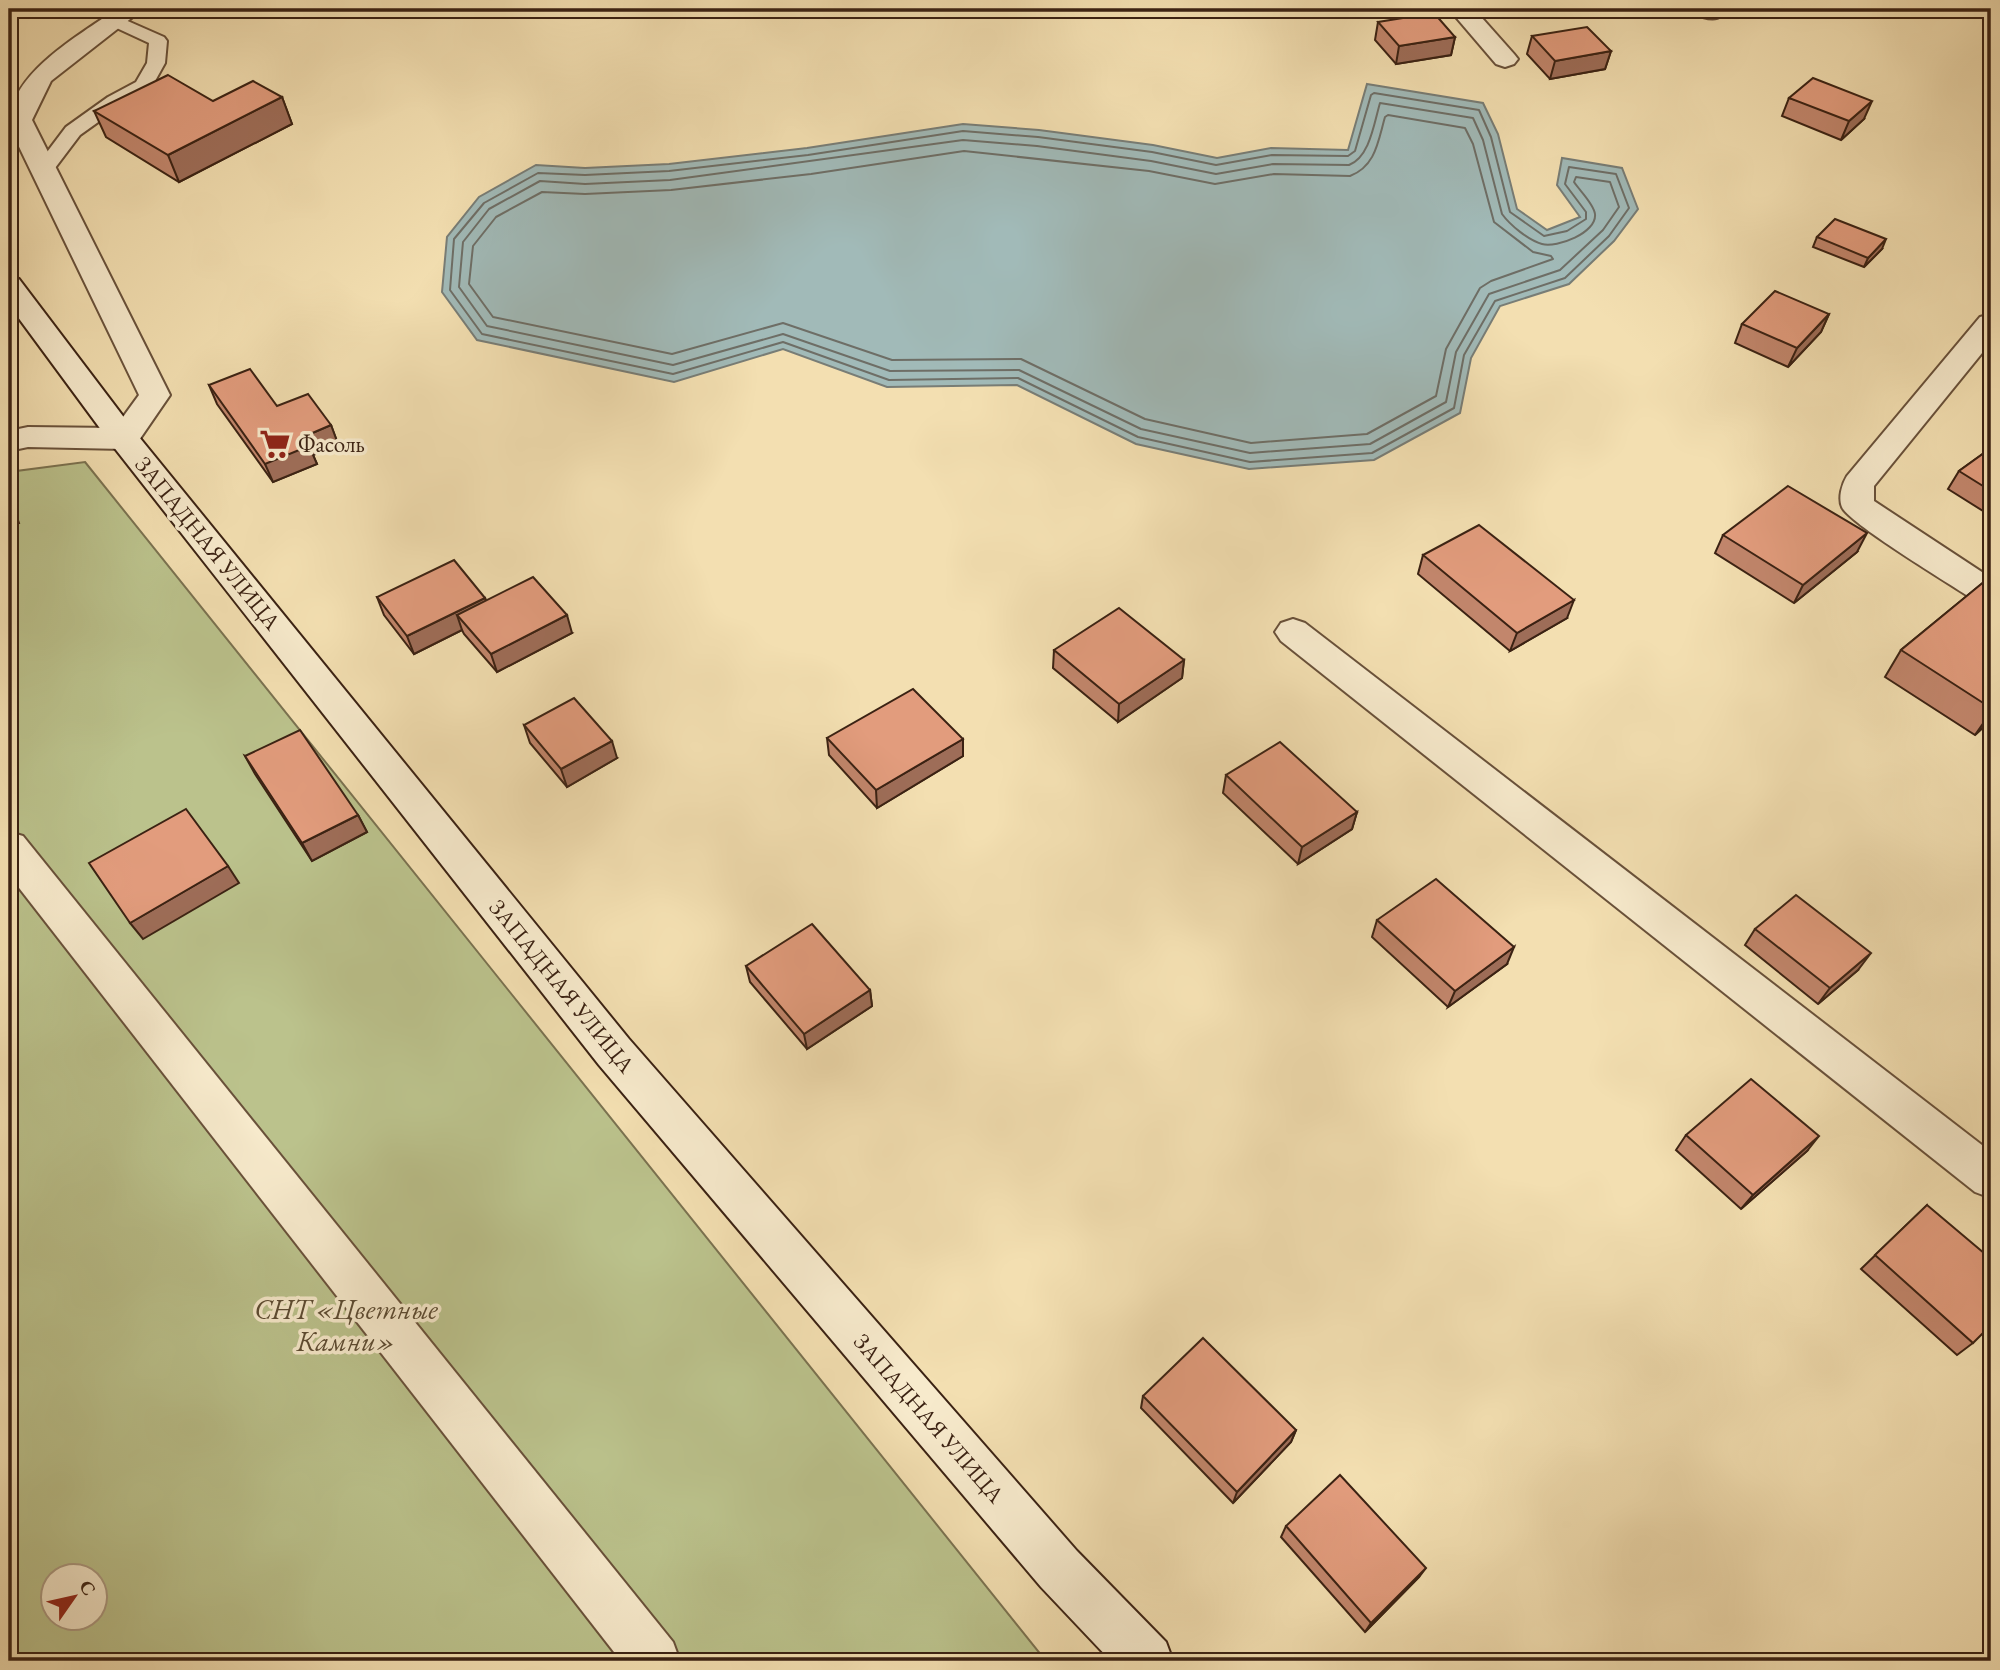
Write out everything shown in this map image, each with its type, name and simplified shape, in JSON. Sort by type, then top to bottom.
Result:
[{"type":"street","points":[[1461,9],[1505,59]]},
{"type":"street","points":[[9,441],[28,437],[124,439],[155,395],[19,120],[40,77],[122,14]]},
{"type":"street","name":"ЗАПАДНАЯ УЛИЦА","points":[[9,285],[124,439],[614,1052],[1059,1569],[1147,1661]]},
{"type":"street","points":[[1991,323],[1858,484],[1857,505],[1991,594]]},
{"type":"street","points":[[1293,632],[1991,1178]]},
{"type":"street","points":[[9,847],[654,1661]]},
{"type":"lane","points":[[45,168],[73,131],[115,101],[143,86],[156,63],[158,41],[122,14]]},
{"type":"green space","name":"СНТ «Цветные Камни»","points":[[85,462],[1046,1661],[9,1661],[9,472]]},
{"type":"water","points":[[1367,84],[1483,103],[1498,134],[1517,209],[1547,230],[1580,217],[1557,185],[1562,158],[1622,168],[1638,209],[1614,241],[1569,284],[1500,306],[1471,358],[1460,413],[1374,460],[1249,469],[1136,444],[1017,385],[887,387],[783,349],[674,382],[477,340],[442,292],[447,237],[479,197],[536,165],[585,168],[669,164],[807,148],[963,124],[1039,130],[1153,145],[1217,158],[1271,148],[1348,150]]},
{"type":"building","points":[[1434,13],[1455,37],[1399,46],[1378,22]]},
{"type":"building","points":[[1587,27],[1611,51],[1555,61],[1532,36]]},
{"type":"building","points":[[168,75],[213,101],[253,81],[282,97],[168,155],[94,111]]},
{"type":"building","points":[[1813,78],[1872,101],[1849,121],[1789,98]]},
{"type":"building","points":[[1835,219],[1886,239],[1868,258],[1817,237]]},
{"type":"building","points":[[1775,291],[1829,314],[1797,348],[1742,324]]},
{"type":"building","points":[[250,369],[277,406],[308,394],[331,425],[303,437],[309,446],[265,464],[209,385]]},
{"type":"building","points":[[1991,448],[1991,491],[1959,471]]},
{"type":"building","points":[[1788,486],[1867,533],[1803,585],[1723,535]]},
{"type":"building","points":[[1479,525],[1574,600],[1517,633],[1423,555]]},
{"type":"building","points":[[454,560],[485,598],[407,636],[377,597]]},
{"type":"building","points":[[1991,576],[1991,708],[1901,650]]},
{"type":"building","points":[[533,577],[567,615],[491,654],[457,615]]},
{"type":"building","points":[[1119,608],[1184,660],[1119,704],[1054,650]]},
{"type":"building","points":[[913,689],[963,739],[876,790],[827,738]]},
{"type":"building","points":[[574,698],[612,741],[561,769],[524,725]]},
{"type":"building","points":[[300,730],[358,815],[302,843],[245,756]]},
{"type":"building","points":[[1280,742],[1357,812],[1302,847],[1226,775]]},
{"type":"building","points":[[186,809],[228,866],[130,923],[89,863]]},
{"type":"building","points":[[1436,879],[1514,947],[1455,991],[1377,920]]},
{"type":"building","points":[[1796,895],[1871,953],[1830,988],[1755,929]]},
{"type":"building","points":[[812,924],[870,990],[804,1034],[746,966]]},
{"type":"building","points":[[1751,1079],[1819,1136],[1753,1195],[1686,1135]]},
{"type":"building","points":[[1927,1205],[1991,1259],[1991,1325],[1973,1343],[1875,1255]]},
{"type":"building","points":[[1203,1338],[1296,1430],[1237,1492],[1143,1396]]},
{"type":"building","points":[[1340,1475],[1426,1568],[1371,1623],[1286,1526]]},
{"type":"railway","points":[[9,21],[31,9]]},
{"type":"place","name":"Фасоль","points":[[275,444]]}]
